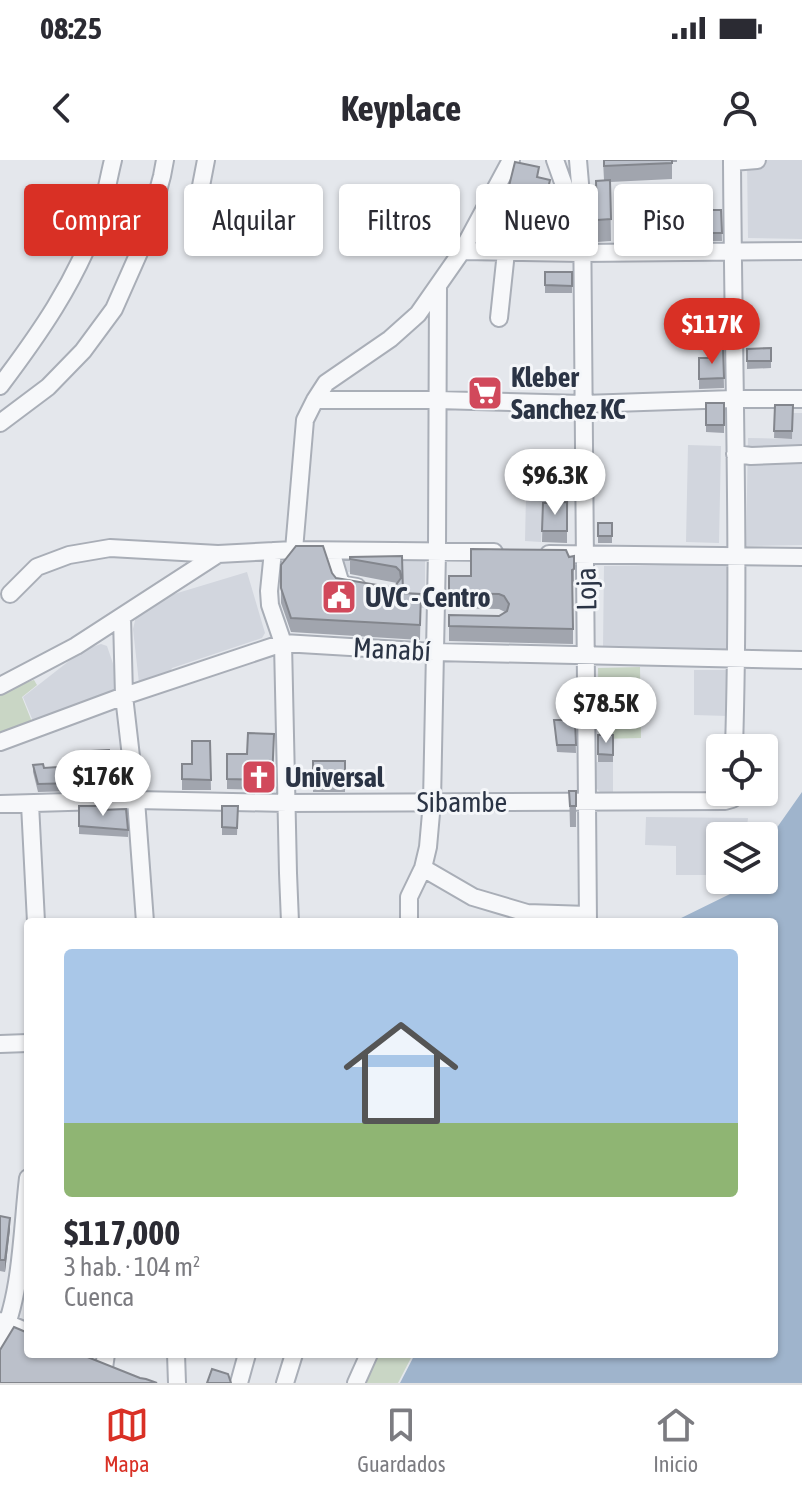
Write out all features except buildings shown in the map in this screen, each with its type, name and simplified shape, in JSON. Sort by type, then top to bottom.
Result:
[{"type":"street","points":[[0,386],[40,333],[67,289],[99,218],[113,160]]},
{"type":"street","points":[[0,423],[48,387],[83,351],[114,309],[145,239],[165,160]]},
{"type":"street","points":[[201,184],[206,160]]},
{"type":"street","points":[[294,550],[305,420],[315,400],[326,383],[390,339],[418,314],[462,251],[511,160]]},
{"type":"street","points":[[555,160],[564,184]]},
{"type":"street","name":"Loja","points":[[578,160],[580,184]]},
{"type":"street","points":[[734,734],[737,658],[732,161],[757,160]]},
{"type":"street","points":[[462,251],[476,251]]},
{"type":"street","points":[[598,253],[802,251]]},
{"type":"street","points":[[499,318],[506,256]]},
{"type":"street","name":"Loja","points":[[582,256],[588,918]]},
{"type":"street","points":[[409,918],[409,897],[423,868],[428,847],[432,802],[434,652],[441,620],[437,551],[438,286]]},
{"type":"street","points":[[315,400],[583,404],[802,399]]},
{"type":"street","points":[[735,454],[802,454]]},
{"type":"street","points":[[10,594],[37,567],[69,555],[110,548],[218,554],[294,550],[802,557]]},
{"type":"street","points":[[273,551],[269,591],[270,605],[283,643],[290,918]]},
{"type":"street","points":[[331,551],[342,584],[375,589]]},
{"type":"street","points":[[0,686],[76,646],[218,554]]},
{"type":"street","points":[[122,617],[124,696],[145,918]]},
{"type":"street","name":"Manabí","points":[[0,742],[124,696],[283,643],[434,652],[802,660]]},
{"type":"street","name":"Sibambe","points":[[0,804],[136,800],[287,803],[706,801]]},
{"type":"street","points":[[30,804],[36,918]]},
{"type":"street","points":[[423,868],[473,897],[527,913],[588,918]]},
{"type":"street","points":[[0,1044],[24,1043]]},
{"type":"street","points":[[0,1341],[15,1294],[24,1214]]},
{"type":"street","points":[[4,1322],[24,1330]]},
{"type":"street","points":[[176,1358],[177,1383]]},
{"type":"street","points":[[239,1383],[246,1358]]},
{"type":"street","points":[[285,1383],[293,1358]]},
{"type":"street","points":[[356,1383],[367,1358]]},
{"type":"street","points":[[85,1359],[109,1365]]},
{"type":"shaded area","points":[[747,160],[802,160],[802,239],[748,238]]},
{"type":"shaded area","points":[[793,413],[802,413],[802,545],[746,546],[748,438],[792,439]]},
{"type":"shaded area","points":[[688,445],[721,446],[719,543],[686,542]]},
{"type":"shaded area","points":[[526,495],[569,495],[568,513],[543,514],[541,542],[525,541]]},
{"type":"shaded area","points":[[425,559],[425,608],[403,608],[402,571],[342,572],[342,560]]},
{"type":"shaded area","points":[[729,564],[728,650],[603,647],[604,566]]},
{"type":"shaded area","points":[[247,572],[265,633],[262,638],[172,668],[169,674],[139,683],[133,629],[137,612],[151,601]]},
{"type":"shaded area","points":[[101,644],[107,646],[120,684],[117,689],[33,721],[23,697],[83,650]]},
{"type":"shaded area","points":[[694,670],[729,670],[728,716],[694,715]]},
{"type":"shaded area","points":[[595,762],[613,762],[613,794],[602,794],[596,788]]},
{"type":"shaded area","points":[[646,817],[748,818],[748,822],[706,822],[706,875],[676,875],[676,846],[645,845]]},
{"type":"green space","points":[[640,667],[641,738],[599,739],[598,668]]},
{"type":"green space","points":[[34,680],[37,685],[22,697],[32,722],[0,734],[0,691]]},
{"type":"green space","points":[[377,1358],[411,1358],[398,1383],[365,1383]]},
{"type":"water","points":[[802,792],[802,1383],[400,1383],[413,1358],[778,1358],[778,918],[681,918],[730,894],[778,894],[778,826]]},
{"type":"place","name":"Kleber Sanchez KC","points":[[485,393]]},
{"type":"place","name":"UVC - Centro","points":[[339,597]]},
{"type":"place","name":"Universal","points":[[259,777]]}]
